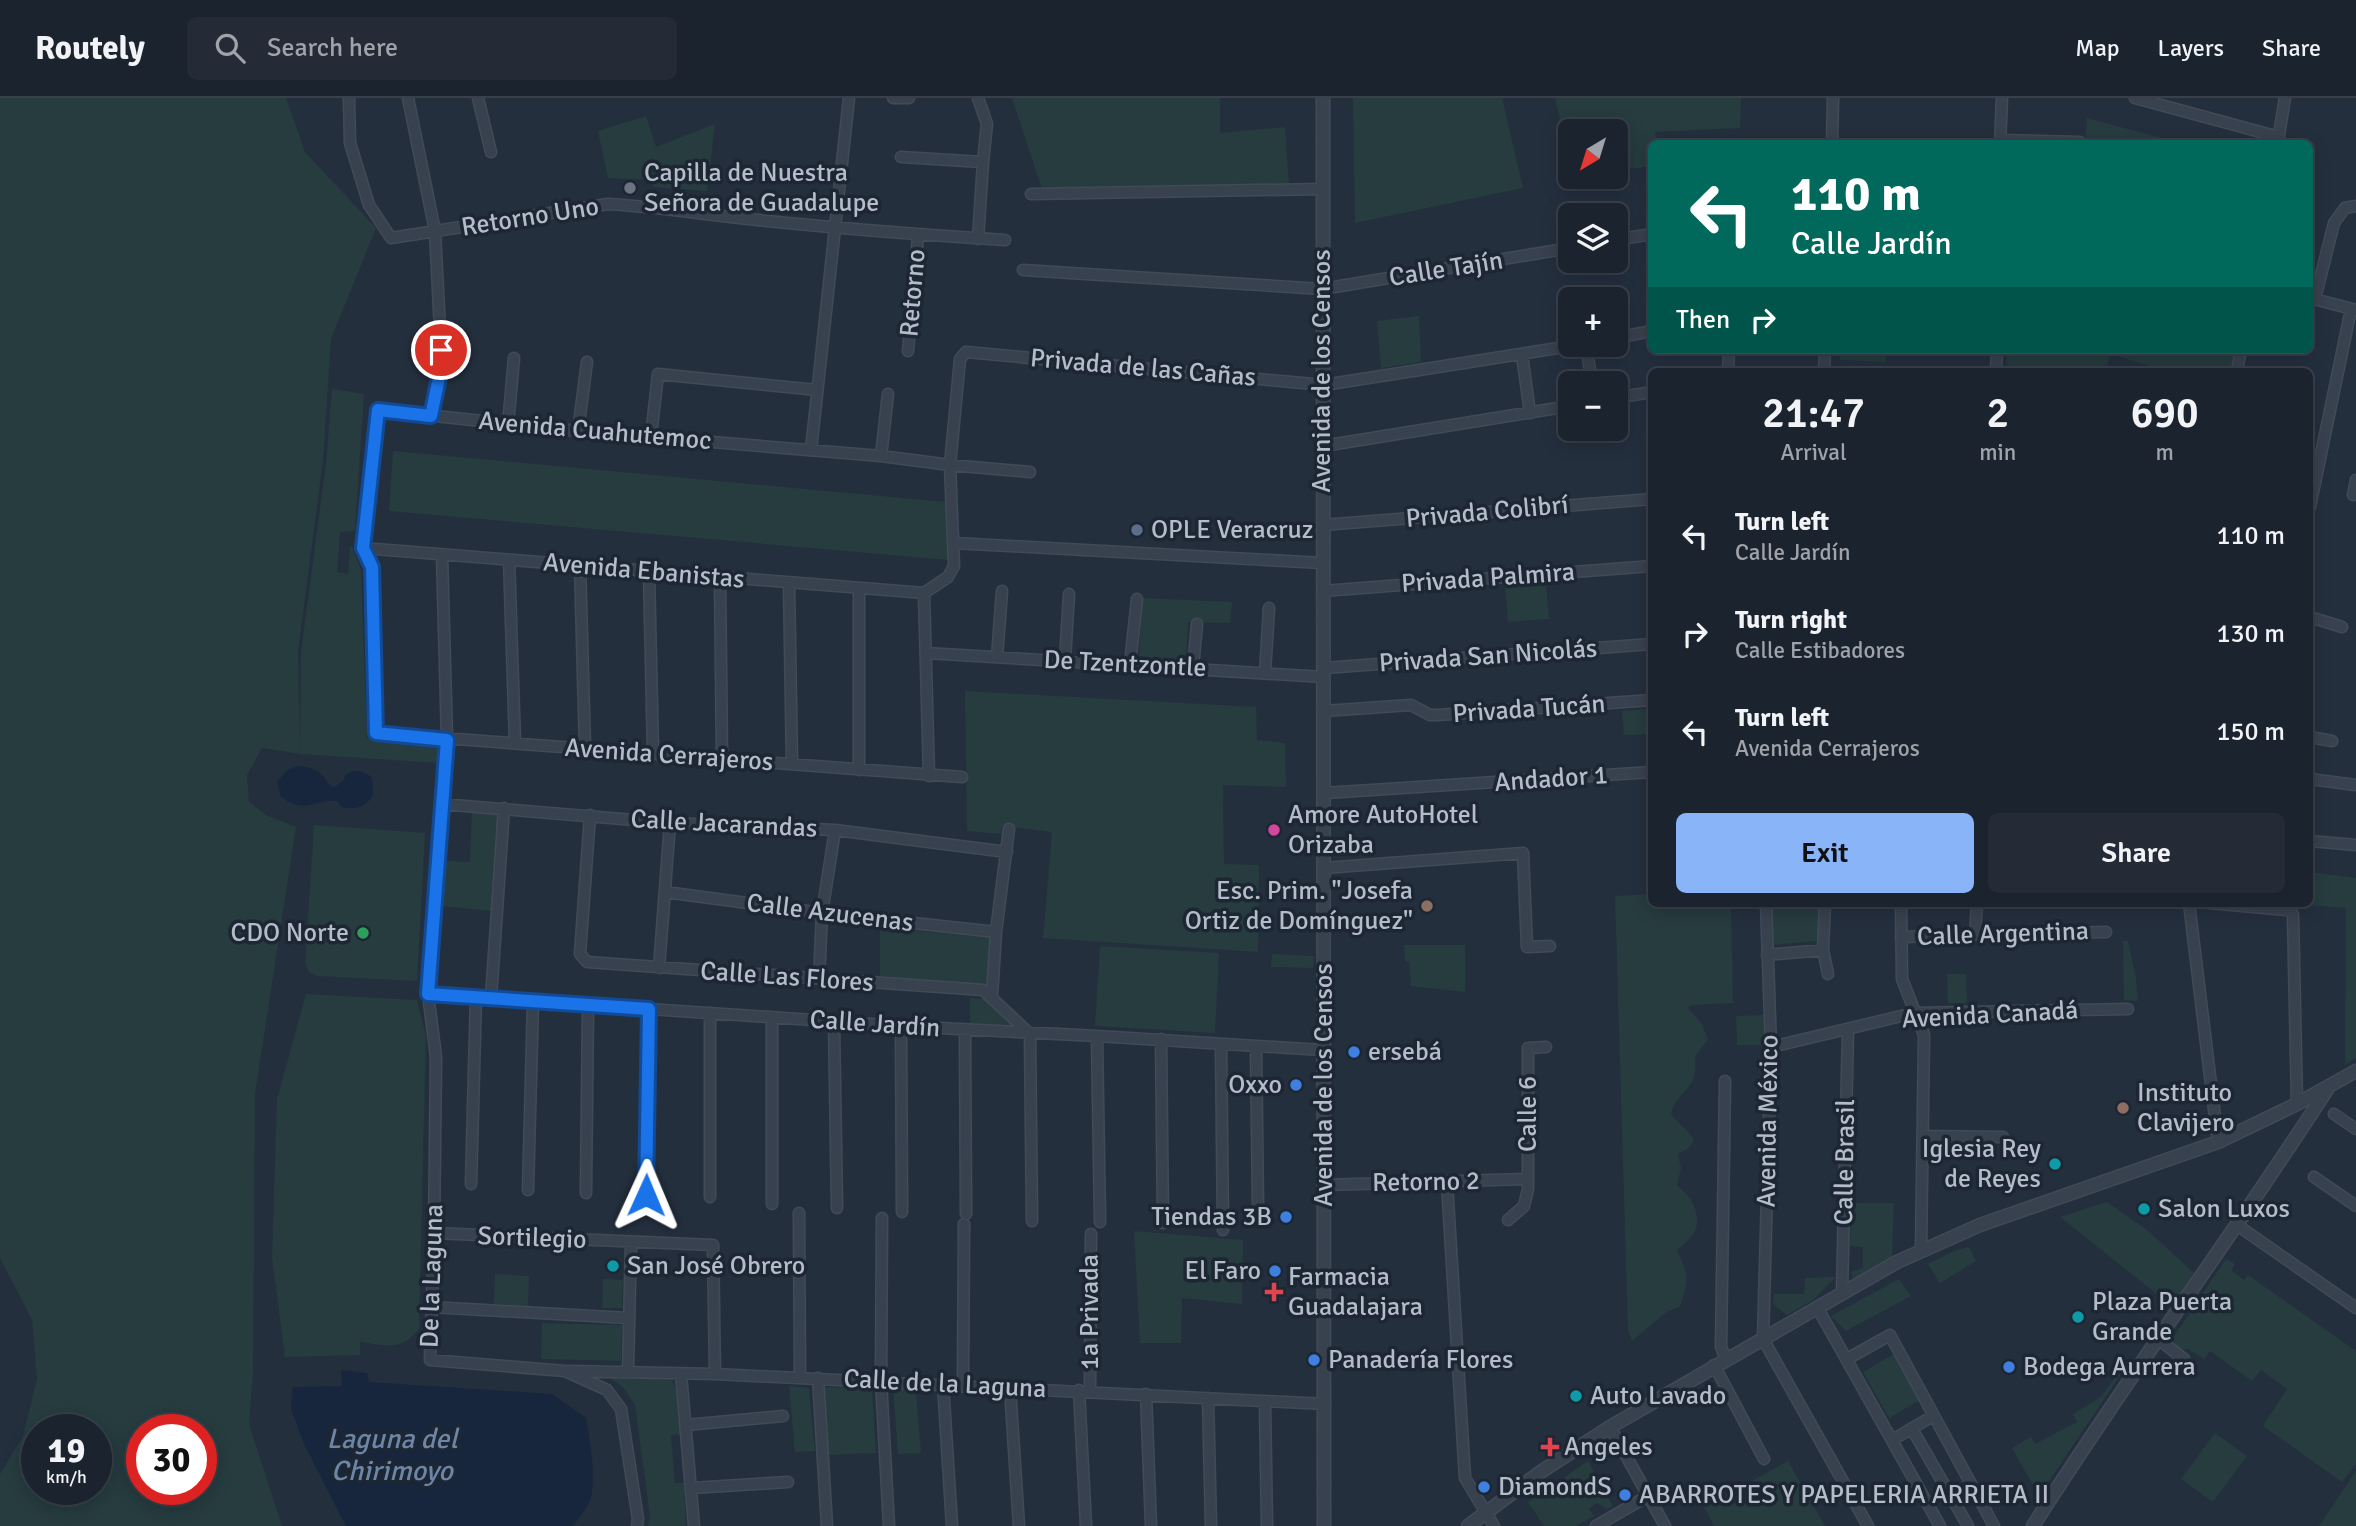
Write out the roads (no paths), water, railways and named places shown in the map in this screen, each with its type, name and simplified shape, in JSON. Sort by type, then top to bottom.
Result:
[{"type":"street","name":"Retorno Uno","points":[[349,98],[350,143],[369,205],[391,238],[608,204],[835,226]]},
{"type":"street","points":[[408,98],[435,231],[441,350],[440,373],[431,416]]},
{"type":"street","points":[[478,98],[491,152]]},
{"type":"street","points":[[811,450],[849,98]]},
{"type":"street","points":[[893,98],[909,98]]},
{"type":"street","points":[[978,98],[987,124],[978,239]]},
{"type":"street","name":"Avenida de los Censos","points":[[1323,98],[1324,1526]]},
{"type":"street","points":[[1832,140],[1833,98]]},
{"type":"street","points":[[2000,140],[2002,98]]},
{"type":"street","points":[[2135,98],[2278,140],[2281,99]]},
{"type":"street","points":[[901,157],[983,162]]},
{"type":"street","points":[[1031,194],[1323,189]]},
{"type":"street","points":[[2313,295],[2334,223],[2345,208],[2356,206]]},
{"type":"street","name":"Retorno","points":[[835,226],[918,235],[1005,240]]},
{"type":"street","name":"Retorno","points":[[908,351],[918,235]]},
{"type":"street","points":[[1628,238],[1648,235]]},
{"type":"street","name":"Calle Tajín","points":[[1023,270],[1322,289],[1558,250]]},
{"type":"street","points":[[2313,298],[2353,310],[2313,492]]},
{"type":"street","points":[[1628,336],[1648,332]]},
{"type":"street","name":"Privada de las Cañas","points":[[950,465],[962,355],[966,352],[1324,385],[1558,348]]},
{"type":"street","points":[[1522,355],[1530,412]]},
{"type":"street","points":[[508,425],[514,358]]},
{"type":"street","points":[[578,431],[587,362]]},
{"type":"street","points":[[651,436],[658,374],[817,390]]},
{"type":"street","points":[[1628,396],[1648,393]]},
{"type":"street","points":[[881,456],[888,394]]},
{"type":"street","points":[[1323,446],[1558,408]]},
{"type":"street","name":"Avenida Cuahutemoc","points":[[363,548],[378,410],[508,425],[881,456],[1030,472]]},
{"type":"street","points":[[929,776],[924,593],[948,577],[954,566],[950,465]]},
{"type":"street","points":[[2353,495],[2356,480]]},
{"type":"street","name":"Privada Colibrí","points":[[1322,525],[1648,499]]},
{"type":"street","points":[[954,544],[1323,563]]},
{"type":"street","name":"Avenida Ebanistas","points":[[363,548],[924,593]]},
{"type":"street","name":"Avenida Cerrajeros","points":[[363,548],[372,567],[376,733],[962,777]]},
{"type":"street","name":"De la Laguna","points":[[442,555],[447,740],[433,994],[436,1057],[435,1233],[430,1360],[565,1371],[607,1390],[621,1409],[638,1519],[636,1526]]},
{"type":"street","points":[[509,560],[515,743]]},
{"type":"street","points":[[580,565],[585,748]]},
{"type":"street","name":"Privada Palmira","points":[[1323,591],[1648,566]]},
{"type":"street","points":[[649,572],[653,753]]},
{"type":"street","points":[[720,578],[722,759]]},
{"type":"street","points":[[789,583],[792,764]]},
{"type":"street","points":[[859,589],[859,769]]},
{"type":"street","points":[[997,657],[1002,591]]},
{"type":"street","points":[[1065,660],[1069,594]]},
{"type":"street","points":[[1130,664],[1137,599]]},
{"type":"street","points":[[1265,673],[1269,608]]},
{"type":"street","points":[[2313,618],[2342,627]]},
{"type":"street","points":[[1194,668],[1197,624]]},
{"type":"street","name":"Privada San Nicolás","points":[[1324,673],[1648,644]]},
{"type":"street","name":"De Tzentzontle","points":[[926,653],[1265,673],[1324,673]]},
{"type":"street","name":"Privada Tucán","points":[[1324,710],[1410,705],[1430,715],[1438,715],[1648,700]]},
{"type":"street","points":[[2313,738],[2332,741]]},
{"type":"street","name":"Andador 1","points":[[1325,793],[1648,772]]},
{"type":"street","points":[[2313,779],[2356,785]]},
{"type":"street","name":"Calle Jacarandas","points":[[442,804],[670,822],[835,830],[1006,852]]},
{"type":"street","points":[[491,998],[505,808]]},
{"type":"street","name":"Calle Las Flores","points":[[590,815],[580,954],[587,962],[983,990],[992,996]]},
{"type":"street","points":[[659,968],[670,822]]},
{"type":"street","points":[[1009,829],[996,932],[992,996],[1030,1034],[1032,1221]]},
{"type":"street","points":[[819,979],[822,914],[835,830]]},
{"type":"street","points":[[2313,841],[2356,845]]},
{"type":"street","points":[[1324,868],[1523,853],[1527,947],[1550,946]]},
{"type":"street","name":"Calle Azucenas","points":[[665,892],[822,914],[996,932]]},
{"type":"street","name":"Avenida México","points":[[1763,1339],[1771,1047],[1766,907]]},
{"type":"street","points":[[1825,907],[1823,950],[1828,974]]},
{"type":"street","points":[[1901,907],[1902,979],[1924,1035],[1921,1251]]},
{"type":"street","points":[[1975,934],[1977,907]]},
{"type":"street","points":[[2189,907],[2218,1142]]},
{"type":"street","points":[[2250,907],[2291,911],[2297,1104]]},
{"type":"street","name":"Calle Argentina","points":[[1901,937],[2106,932]]},
{"type":"street","points":[[1767,955],[1823,950]]},
{"type":"street","name":"Calle Jardín","points":[[433,994],[834,1022],[1322,1050]]},
{"type":"street","points":[[471,1184],[476,997]]},
{"type":"street","points":[[528,1190],[533,1002]]},
{"type":"street","points":[[586,1193],[588,1005]]},
{"type":"street","points":[[646,1195],[649,1009]]},
{"type":"street","name":"Avenida Canadá","points":[[1771,1047],[1848,1031],[1914,1013],[2128,1009]]},
{"type":"street","points":[[710,1013],[710,1197]]},
{"type":"street","points":[[772,1017],[772,1204]]},
{"type":"street","points":[[834,1022],[837,1208]]},
{"type":"street","points":[[901,1026],[902,1212]]},
{"type":"street","points":[[963,1385],[965,1030]]},
{"type":"street","name":"Calle Brasil","points":[[1842,1293],[1848,1031]]},
{"type":"street","points":[[1097,1035],[1100,1222]]},
{"type":"street","points":[[1161,1039],[1163,1223]]},
{"type":"street","points":[[1221,1044],[1223,1230]]},
{"type":"street","points":[[1256,1046],[1258,1207]]},
{"type":"street","name":"Calle 6","points":[[1508,1220],[1524,1206],[1528,1179],[1528,1048],[1546,1047]]},
{"type":"street","points":[[1468,1526],[1542,1471],[1611,1427],[1720,1362],[1921,1251],[1980,1225],[2218,1142],[2297,1104],[2356,1071]]},
{"type":"street","points":[[1725,1081],[1720,1362],[1764,1459]]},
{"type":"street","points":[[2032,1526],[2328,1087]]},
{"type":"street","points":[[2334,1114],[2356,1129]]},
{"type":"street","points":[[1923,1136],[2003,1137]]},
{"type":"street","points":[[2314,1177],[2356,1206]]},
{"type":"street","name":"Retorno 2","points":[[1324,1185],[1528,1179]]},
{"type":"street","points":[[1447,1183],[1465,1478],[1494,1526]]},
{"type":"street","points":[[799,1213],[800,1378]]},
{"type":"street","points":[[882,1218],[881,1381],[889,1526]]},
{"type":"street","points":[[2237,1225],[2356,1308]]},
{"type":"street","name":"Sortilegio","points":[[435,1233],[713,1245],[715,1374]]},
{"type":"street","name":"1a Privada","points":[[1086,1526],[1084,1390],[1091,1234]]},
{"type":"street","points":[[628,1370],[631,1242]]},
{"type":"street","points":[[431,1307],[628,1318]]},
{"type":"street","points":[[1817,1307],[1940,1526]]},
{"type":"street","points":[[1847,1359],[1890,1335],[1994,1526]]},
{"type":"street","points":[[1763,1339],[1868,1526]]},
{"type":"street","points":[[2158,1339],[2184,1359]]},
{"type":"street","name":"Calle de la Laguna","points":[[565,1371],[628,1370],[818,1378],[1325,1404]]},
{"type":"street","points":[[681,1374],[694,1526]]},
{"type":"street","points":[[818,1378],[827,1526]]},
{"type":"street","points":[[943,1384],[952,1526]]},
{"type":"street","points":[[1010,1388],[1019,1526]]},
{"type":"street","points":[[1146,1394],[1151,1526]]},
{"type":"street","points":[[1208,1398],[1211,1526]]},
{"type":"street","points":[[1265,1402],[1267,1526]]},
{"type":"street","points":[[685,1425],[783,1416]]},
{"type":"street","points":[[1892,1440],[1933,1416]]},
{"type":"street","points":[[1611,1427],[1665,1526]]},
{"type":"street","points":[[1912,1429],[1968,1526]]},
{"type":"street","points":[[692,1488],[788,1482]]},
{"type":"street","points":[[1596,1526],[1648,1496]]},
{"type":"water","points":[[298,766],[317,772],[330,786],[335,787],[344,780],[345,775],[352,771],[362,771],[372,777],[373,795],[367,803],[355,808],[341,807],[337,801],[297,805],[281,797],[277,781],[289,769]]},
{"type":"water","name":"Laguna del Chirimoyo","points":[[341,1370],[367,1373],[369,1382],[552,1394],[586,1418],[593,1474],[592,1492],[587,1505],[573,1526],[346,1526],[304,1444],[291,1409],[293,1387],[342,1386]]},
{"type":"place","name":"Capilla de Nuestra Señora de Guadalupe","points":[[630,188]]},
{"type":"place","name":"OPLE Veracruz","points":[[1137,530]]},
{"type":"place","name":"Amore AutoHotel Orizaba","points":[[1274,830]]},
{"type":"place","name":"Esc. Prim. \"Josefa Ortiz de Domínguez\"","points":[[1427,906]]},
{"type":"place","name":"CDO Norte","points":[[363,933]]},
{"type":"place","name":"ersebá","points":[[1354,1052]]},
{"type":"place","name":"Oxxo","points":[[1296,1085]]},
{"type":"place","name":"Instituto Clavijero","points":[[2123,1108]]},
{"type":"place","name":"Iglesia Rey de Reyes","points":[[2055,1164]]},
{"type":"place","name":"Salon Luxos","points":[[2144,1209]]},
{"type":"place","name":"Tiendas 3B","points":[[1286,1217]]},
{"type":"place","name":"San José Obrero","points":[[613,1266]]},
{"type":"place","name":"El Faro","points":[[1275,1271]]},
{"type":"place","name":"Farmacia Guadalajara","points":[[1274,1292]]},
{"type":"place","name":"Plaza Puerta Grande","points":[[2078,1317]]},
{"type":"place","name":"Panadería Flores","points":[[1314,1360]]},
{"type":"place","name":"Bodega Aurrera","points":[[2009,1367]]},
{"type":"place","name":"Auto Lavado","points":[[1576,1396]]},
{"type":"place","name":"Angeles","points":[[1550,1447]]},
{"type":"place","name":"DiamondS","points":[[1484,1487]]},
{"type":"place","name":"ABARROTES Y PAPELERIA ARRIETA II","points":[[1625,1495]]}]
